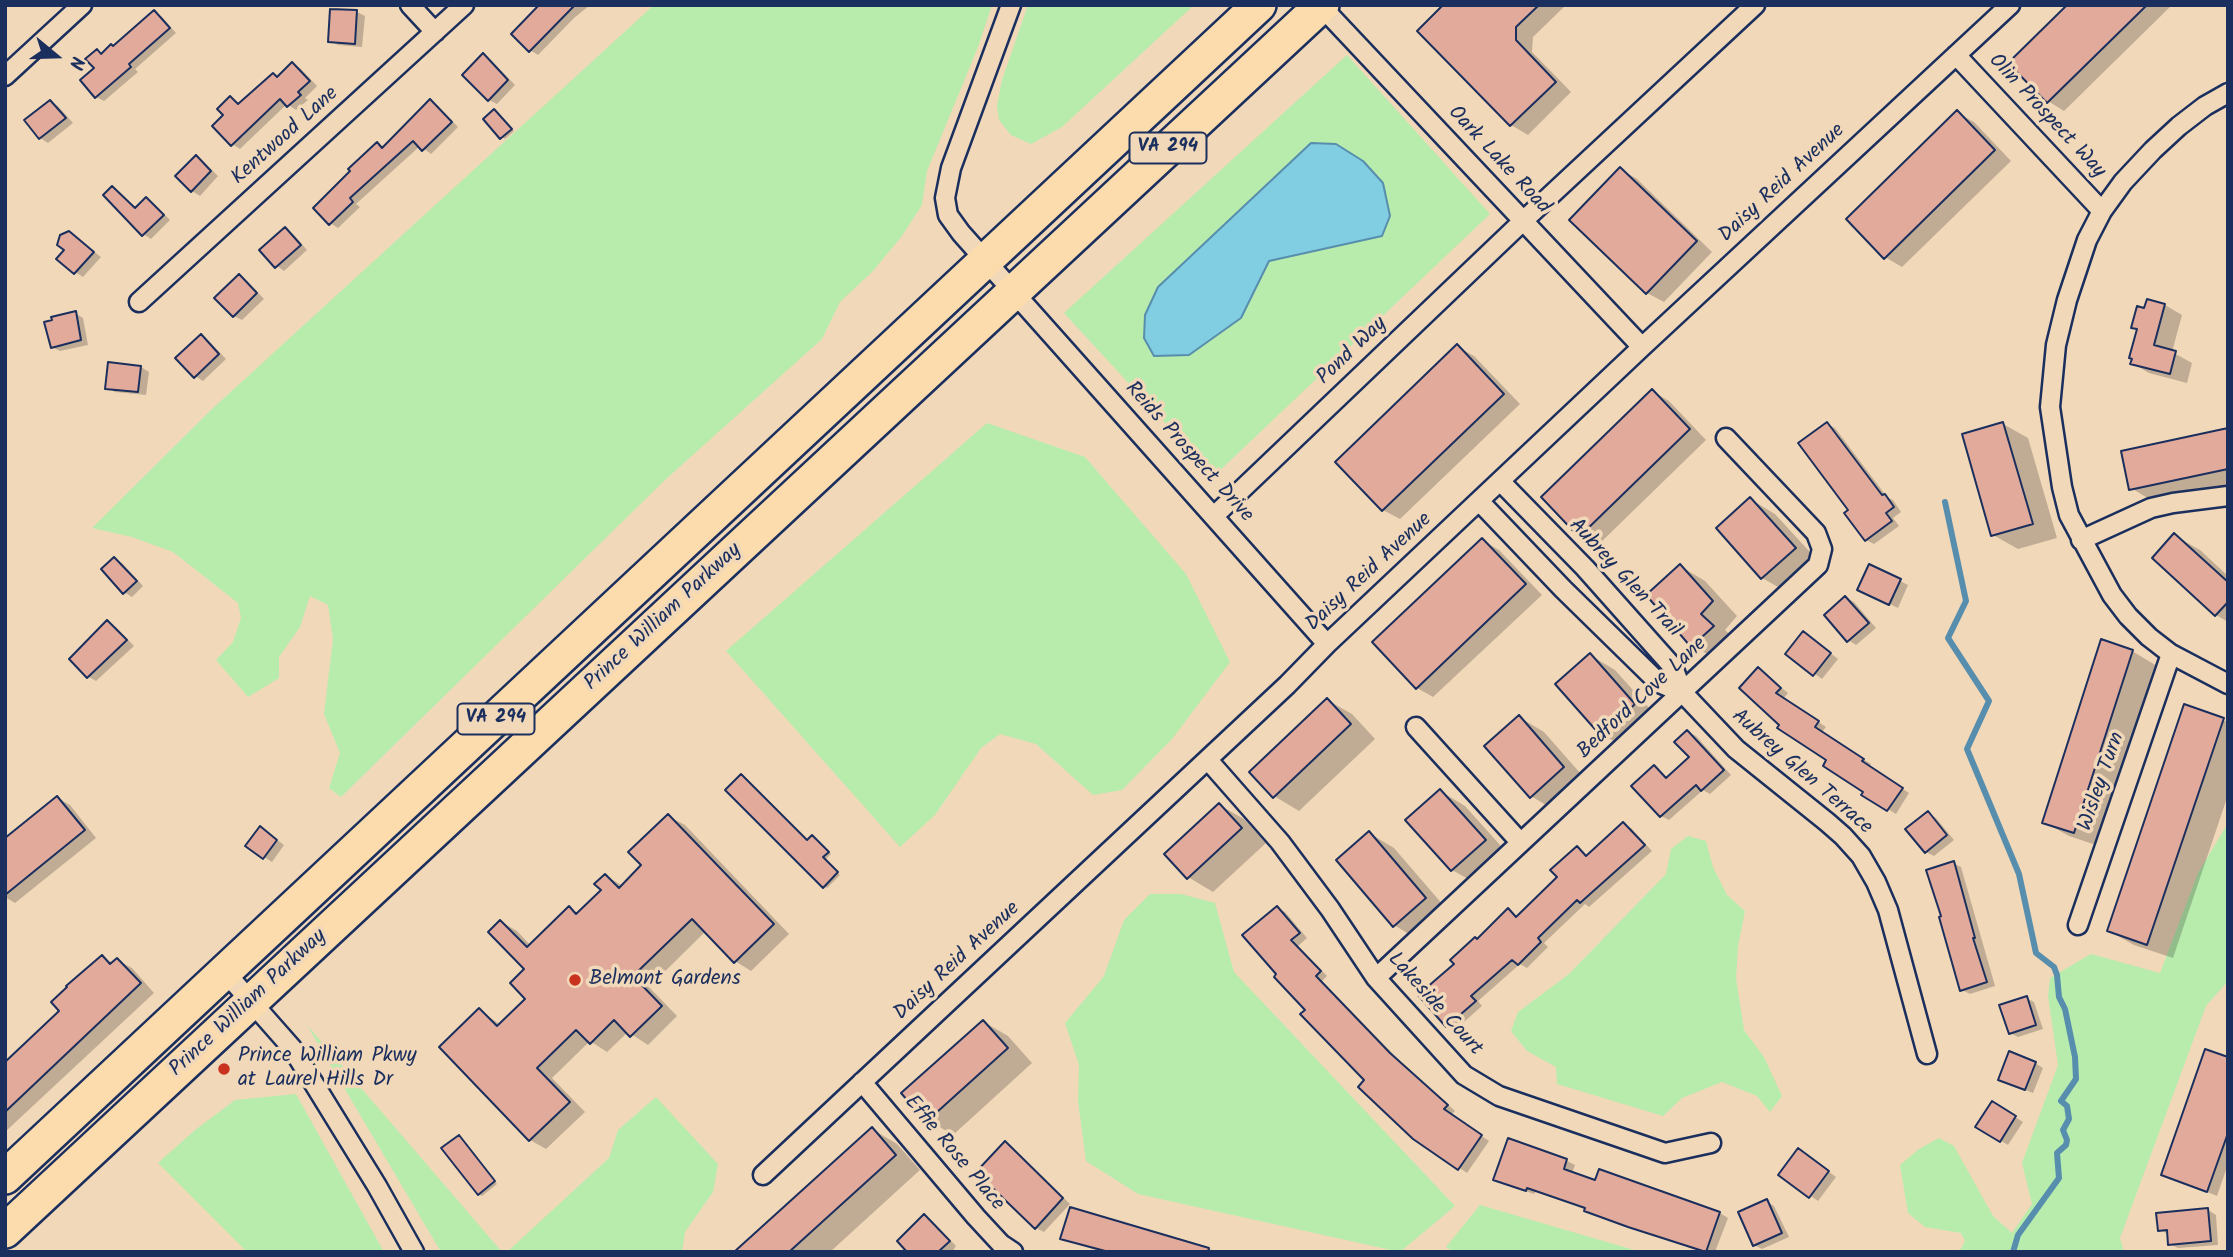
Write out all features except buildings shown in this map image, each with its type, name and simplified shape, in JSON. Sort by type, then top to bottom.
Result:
[{"type":"highway","name":"Prince William Parkway","points":[[5,1177],[1259,5]]},
{"type":"highway","name":"Prince William Parkway","points":[[5,1231],[1322,6]]},
{"type":"street","points":[[5,76],[82,5]]},
{"type":"street","points":[[410,5],[435,33]]},
{"type":"street","name":"Kentwood Lane","points":[[139,302],[464,5]]},
{"type":"street","name":"Reids Prospect Drive","points":[[1012,5],[958,145],[944,198],[948,215],[1327,644]]},
{"type":"street","name":"Pond Way","points":[[1214,516],[1523,221],[1755,5]]},
{"type":"street","name":"Daisy Reid Avenue","points":[[763,1175],[1208,760],[1642,347],[2010,5]]},
{"type":"street","name":"Oark Lake Road","points":[[1322,6],[1642,347]]},
{"type":"street","name":"Olin Prospect Way","points":[[1956,55],[2102,211]]},
{"type":"street","points":[[2228,93],[2205,106],[2153,150],[2123,182],[2102,211],[2087,240],[2067,300],[2056,345],[2050,407],[2069,515],[2112,595],[2128,616],[2171,654],[2228,684]]},
{"type":"street","name":"Bedford Cove Lane","points":[[1376,978],[1812,572],[1822,556],[1816,533],[1726,438]]},
{"type":"street","name":"Aubrey Glen Trail","points":[[1500,481],[1585,568],[1674,667],[1684,693]]},
{"type":"street","points":[[2081,540],[2151,508],[2228,496]]},
{"type":"street","points":[[1479,501],[1563,589],[1659,683],[1684,693]]},
{"type":"street","name":"Wisley Turn","points":[[2078,925],[2171,654]]},
{"type":"street","name":"Aubrey Glen Terrace","points":[[1684,693],[1736,749],[1828,822],[1861,856],[1888,911],[1927,1054]]},
{"type":"street","points":[[1416,727],[1520,842]]},
{"type":"street","name":"Lakeside Court","points":[[1208,760],[1280,842],[1330,909],[1376,978],[1464,1075],[1499,1096],[1665,1153],[1711,1143]]},
{"type":"street","points":[[225,972],[292,1048],[415,1252]]},
{"type":"street","name":"Effie Rose Place","points":[[862,1082],[976,1217],[1001,1244],[1013,1252]]},
{"type":"green space","points":[[654,5],[992,5],[978,47],[927,171],[922,205],[902,236],[873,271],[840,302],[822,339],[665,480],[341,797],[329,788],[340,753],[324,714],[333,639],[328,605],[310,596],[300,627],[279,657],[279,678],[248,697],[216,660],[233,642],[241,618],[238,603],[173,552],[132,537],[92,528],[212,409]]},
{"type":"green space","points":[[1028,5],[1194,5],[1062,127],[1031,144],[1011,135],[999,120],[997,106],[1002,80]]},
{"type":"green space","points":[[1347,55],[1490,214],[1214,476],[1064,313]]},
{"type":"green space","points":[[987,423],[1085,457],[1186,574],[1230,662],[1172,739],[1122,790],[1093,795],[1036,744],[1000,734],[981,748],[935,815],[900,847],[726,651]]},
{"type":"green space","points":[[2228,823],[2228,981],[2206,1006],[2120,1238],[2124,1252],[1956,1252],[1965,1241],[1961,1233],[1925,1227],[1908,1213],[1900,1165],[1919,1149],[1939,1138],[1954,1146],[1993,1216],[2012,1233],[2032,1204],[2022,1163],[2058,1065],[2048,996],[2050,978],[2091,954],[2160,973],[2198,873]]},
{"type":"green space","points":[[1688,836],[1706,841],[1713,867],[1727,895],[1745,911],[1738,946],[1736,978],[1744,1030],[1764,1057],[1782,1096],[1770,1112],[1757,1096],[1722,1082],[1682,1098],[1663,1116],[1557,1084],[1556,1067],[1527,1051],[1511,1031],[1518,1012],[1569,974],[1666,874],[1671,849]]},
{"type":"green space","points":[[1150,894],[1181,894],[1215,903],[1234,972],[1455,1206],[1400,1252],[1138,1194],[1086,1161],[1078,1101],[1079,1065],[1065,1023],[1104,976],[1124,920]]},
{"type":"green space","points":[[307,1025],[502,1252],[441,1252]]},
{"type":"green space","points":[[296,1094],[384,1252],[247,1252],[158,1163],[195,1130],[235,1100]]},
{"type":"green space","points":[[656,1097],[718,1164],[713,1192],[685,1232],[682,1252],[507,1252],[609,1158],[618,1130]]},
{"type":"green space","points":[[1480,1205],[1641,1252],[1454,1252],[1446,1247]]},
{"type":"water","points":[[1311,143],[1336,144],[1363,161],[1383,183],[1390,216],[1382,236],[1269,261],[1241,318],[1189,355],[1154,356],[1144,338],[1145,315],[1158,287]]},
{"type":"waterway","points":[[1945,502],[1966,601],[1948,638],[1989,701],[1967,749],[2019,874],[2036,953],[2054,967],[2057,975],[2059,997],[2065,1009],[2075,1057],[2076,1079],[2061,1101],[2067,1106],[2069,1119],[2063,1130],[2066,1145],[2057,1153],[2059,1178],[2018,1235],[2013,1252]]},
{"type":"place","name":"Belmont Gardens","points":[[575,980]]},
{"type":"place","name":"Prince William Pkwy at Laurel Hills Dr","points":[[224,1069]]}]
